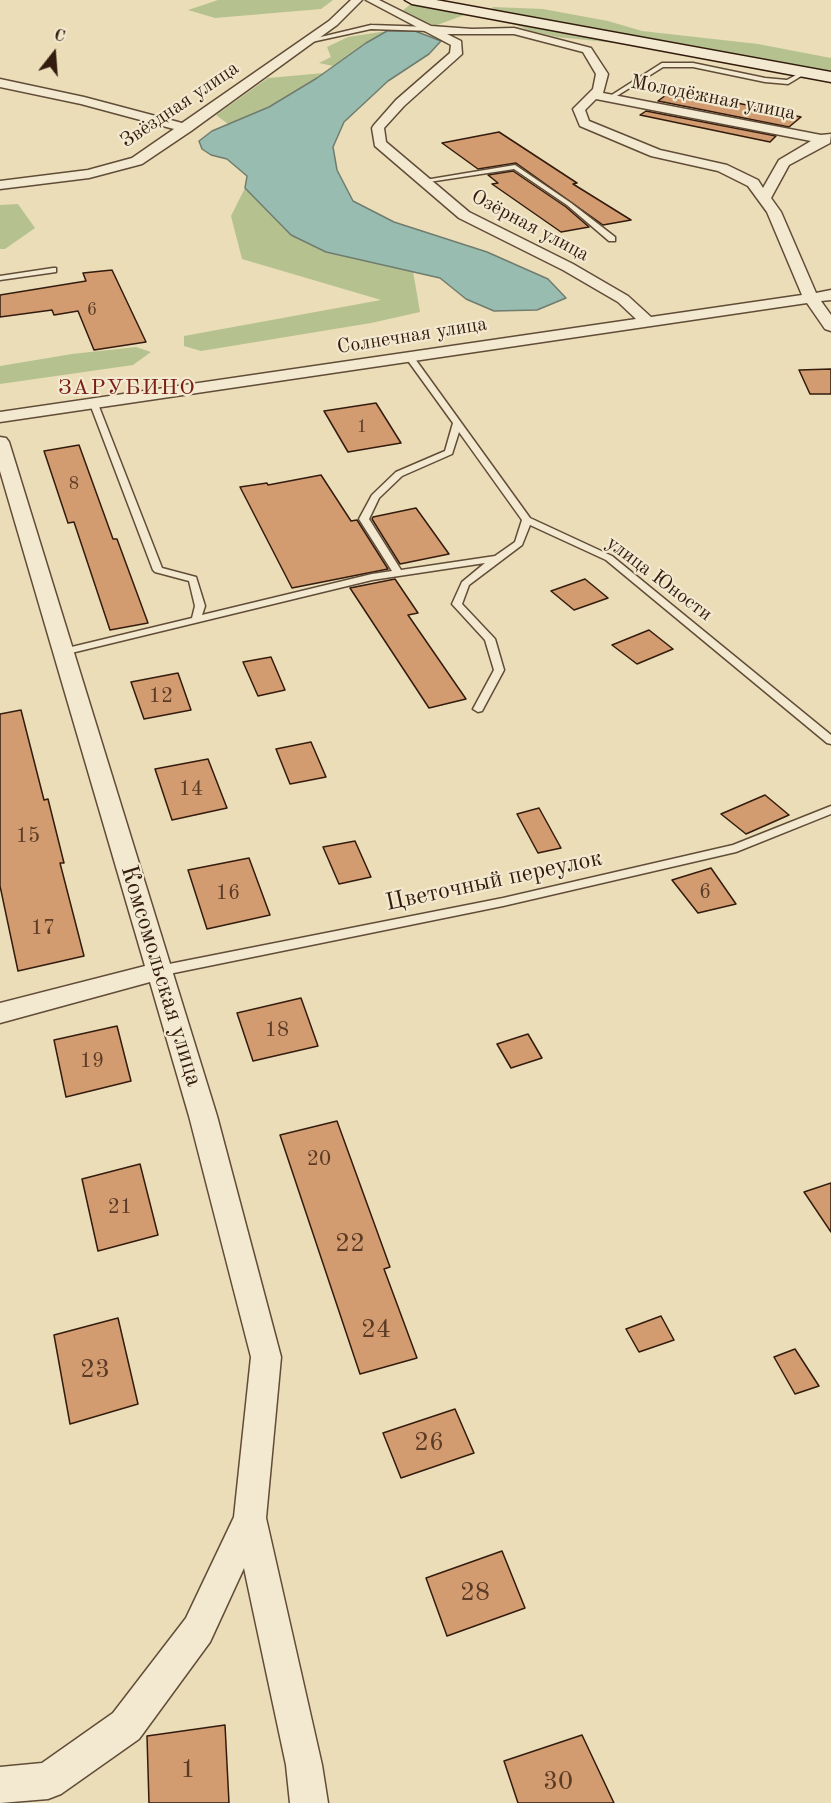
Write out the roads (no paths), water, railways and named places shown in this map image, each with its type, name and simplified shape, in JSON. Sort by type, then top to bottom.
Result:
[{"type":"main road","points":[[412,0],[831,77]]},
{"type":"street","name":"Звёздная улица","points":[[0,185],[89,174],[137,161],[187,128],[333,23],[357,0]]},
{"type":"street","name":"Озёрная улица","points":[[371,0],[457,43],[456,54],[400,103],[378,128],[380,143],[464,215],[568,267],[623,299],[648,322]]},
{"type":"street","name":"Молодёжная улица","points":[[430,29],[472,32],[514,31],[587,50],[603,74],[598,90],[579,109],[584,123],[656,153],[722,168],[753,183],[774,212],[811,298],[831,326]]},
{"type":"street","points":[[0,83],[84,101],[141,118],[187,128]]},
{"type":"street","name":"Молодёжная улица","points":[[594,95],[828,137]]},
{"type":"street","points":[[764,198],[784,163],[828,137]]},
{"type":"street","name":"Солнечная улица","points":[[0,417],[831,295]]},
{"type":"street","name":"Комсомольская улица","points":[[1,451],[203,1116],[266,1357],[250,1518]]},
{"type":"street","points":[[0,1013],[159,971]]},
{"type":"street","points":[[0,1785],[48,1781],[126,1726],[198,1630],[250,1518]]},
{"type":"street","points":[[250,1518],[304,1765],[309,1803]]},
{"type":"lane","points":[[307,41],[371,27],[430,29]]},
{"type":"lane","points":[[610,98],[662,65],[693,65],[765,80],[788,82],[805,72]]},
{"type":"lane","points":[[422,181],[515,167],[569,204],[612,239]]},
{"type":"lane","points":[[0,278],[53,270]]},
{"type":"lane","name":"улица Юности","points":[[410,357],[527,520],[609,558],[831,741]]},
{"type":"lane","points":[[94,404],[158,570],[194,579],[200,606],[196,620]]},
{"type":"lane","points":[[398,573],[364,519],[375,497],[399,474],[449,452],[457,422]]},
{"type":"lane","points":[[478,708],[499,670],[490,639],[457,604],[465,584],[519,543],[527,520]]},
{"type":"lane","points":[[63,652],[372,577],[498,558]]},
{"type":"lane","name":"Цветочный переулок","points":[[159,971],[503,902],[736,848],[831,810]]},
{"type":"water","points":[[387,31],[415,31],[441,41],[429,54],[388,81],[344,122],[333,147],[337,170],[353,201],[394,222],[487,252],[548,279],[566,298],[537,310],[494,311],[466,299],[440,278],[326,252],[291,235],[245,188],[247,176],[227,159],[211,155],[202,149],[199,141],[212,131],[269,107]]},
{"type":"district","name":"ЗАРУБИНО","points":[[127,388]]}]
